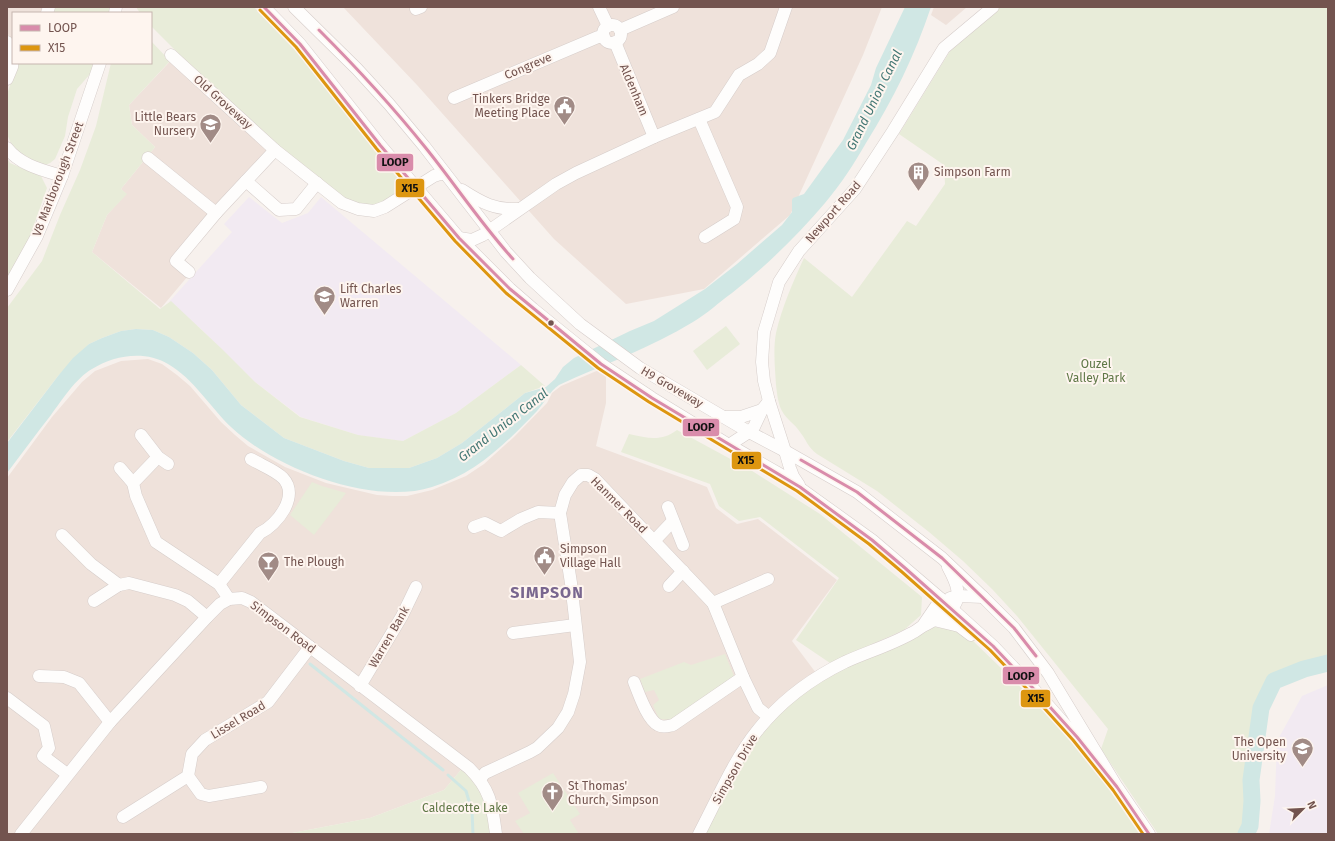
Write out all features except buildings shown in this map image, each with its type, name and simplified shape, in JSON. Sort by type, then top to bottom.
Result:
[{"type":"street","name":"H9 Groveway","points":[[264,7],[300,44],[420,185],[435,210],[456,236],[527,304],[600,364],[728,445],[800,487],[872,540],[993,646],[1077,737],[1117,787]]},
{"type":"street","points":[[294,7],[357,69],[389,104],[449,178],[476,206],[518,209]]},
{"type":"street","points":[[599,7],[608,26]]},
{"type":"street","points":[[620,30],[673,7]]},
{"type":"street","points":[[456,236],[472,240],[486,233],[518,209],[556,184],[576,173],[654,137],[699,120],[715,112],[739,75],[758,64],[770,53],[786,7]]},
{"type":"street","name":"Newport Road","points":[[800,487],[793,476],[785,451],[765,405],[762,362],[764,332],[779,282],[800,251],[855,189],[944,48],[993,7]]},
{"type":"street","points":[[608,26],[616,26],[620,30],[620,36],[609,40],[603,30],[608,26]]},
{"type":"street","name":"Congreve","points":[[454,98],[598,37],[609,40]]},
{"type":"street","name":"Aldenham","points":[[609,40],[654,137]]},
{"type":"street","points":[[7,42],[12,52]]},
{"type":"street","name":"Old Groveway","points":[[171,55],[275,150],[342,203],[358,210],[374,211],[385,208],[434,176],[440,174],[449,178]]},
{"type":"street","points":[[7,78],[12,64]]},
{"type":"street","name":"V8 Marlborough Street","points":[[7,290],[37,236],[62,176],[100,64]]},
{"type":"street","points":[[699,120],[728,196],[737,207],[734,219],[705,237]]},
{"type":"street","points":[[420,185],[428,175],[428,165],[424,146]]},
{"type":"street","points":[[7,148],[14,156],[32,167],[62,176]]},
{"type":"street","points":[[189,272],[176,261],[216,213],[275,150]]},
{"type":"street","points":[[148,158],[216,213]]},
{"type":"street","points":[[246,182],[278,210],[296,209],[316,183]]},
{"type":"street","name":"H9 Groveway","points":[[476,206],[486,233],[530,278],[580,324],[666,385],[857,492],[942,558],[984,597],[1014,628],[1048,673],[1117,787],[1149,834]]},
{"type":"street","points":[[486,233],[481,244],[481,250],[486,266]]},
{"type":"street","points":[[724,418],[741,417],[765,405]]},
{"type":"street","points":[[728,445],[749,432],[754,427],[765,405]]},
{"type":"street","points":[[133,483],[163,460],[141,435]]},
{"type":"street","points":[[219,584],[260,533],[276,522],[285,508],[288,498],[289,489],[284,479],[277,473],[251,459]]},
{"type":"street","points":[[21,834],[67,774],[110,722],[207,617],[220,604],[230,599],[219,584],[156,542],[136,496],[133,483],[120,468]]},
{"type":"street","name":"Hanmer Road","points":[[480,779],[485,773],[537,748],[558,728],[568,712],[574,694],[580,662],[571,583],[560,514],[565,495],[573,482],[581,475],[588,475],[595,479],[713,602],[743,677],[758,708],[769,717]]},
{"type":"street","points":[[668,507],[683,545]]},
{"type":"street","points":[[474,527],[485,522],[501,531],[521,519],[538,512],[560,514]]},
{"type":"street","name":"Hanmer Road","points":[[654,541],[674,521]]},
{"type":"street","points":[[62,535],[91,564],[119,585]]},
{"type":"street","points":[[942,558],[953,577],[958,591],[957,601],[951,608]]},
{"type":"street","points":[[669,586],[684,571]]},
{"type":"street","points":[[713,602],[768,579]]},
{"type":"street","points":[[94,601],[119,585],[129,583],[175,595],[188,601],[207,617]]},
{"type":"street","name":"Warren Bank","points":[[360,686],[402,616],[416,587]]},
{"type":"street","points":[[941,599],[958,596],[984,597]]},
{"type":"street","name":"Simpson Road","points":[[230,599],[242,598],[251,602],[461,762],[480,779],[488,792],[493,810],[496,834]]},
{"type":"street","name":"Simpson Drive","points":[[928,623],[941,599]]},
{"type":"street","name":"Simpson Drive","points":[[699,834],[743,752],[757,731],[769,717],[792,696],[819,677],[845,662],[913,633],[951,608]]},
{"type":"street","points":[[928,623],[959,626],[968,632],[1009,671],[1031,686]]},
{"type":"street","points":[[513,633],[575,625]]},
{"type":"street","name":"Lissel Road","points":[[188,776],[192,754],[201,744],[205,740],[268,702],[310,647]]},
{"type":"street","points":[[38,676],[64,676],[79,683],[110,722]]},
{"type":"street","points":[[634,682],[651,718],[658,726],[665,727],[673,724],[743,677]]},
{"type":"street","points":[[7,698],[44,726],[49,748],[43,756],[67,774]]},
{"type":"street","points":[[123,817],[188,776],[201,794],[208,796],[260,786]]},
{"type":"shaded area","points":[[7,7],[44,7],[42,12],[12,12],[12,39],[7,33]]},
{"type":"shaded area","points":[[343,7],[882,7],[863,55],[790,215],[704,289],[626,304],[554,239],[417,85]]},
{"type":"shaded area","points":[[934,7],[967,7],[946,25],[931,15]]},
{"type":"shaded area","points":[[178,53],[282,147],[183,260],[193,270],[161,308],[92,252],[107,215],[126,194],[121,189],[155,147],[132,125],[129,105]]},
{"type":"shaded area","name":"Lift Charles Warren","points":[[249,197],[282,223],[308,213],[321,197],[521,365],[456,413],[403,441],[358,435],[301,417],[255,382],[201,329],[169,302],[232,232],[224,224]]},
{"type":"shaded area","points":[[148,359],[162,364],[190,386],[221,422],[248,446],[285,467],[326,483],[377,495],[392,496],[407,496],[432,490],[466,476],[484,464],[514,437],[547,403],[552,393],[561,386],[606,367],[606,403],[596,446],[707,487],[716,508],[737,524],[758,519],[837,580],[792,641],[819,677],[699,834],[496,834],[465,765],[444,790],[370,818],[287,834],[7,834],[7,478],[52,417],[82,382],[95,371],[121,361]]},
{"type":"shaded area","name":"The Open University","points":[[1328,685],[1328,834],[1269,834],[1275,796],[1277,741],[1302,696]]},
{"type":"green space","points":[[56,7],[111,7],[109,12],[54,12]]},
{"type":"green space","points":[[136,7],[254,7],[290,44],[397,176],[398,188],[395,194],[379,206],[357,204],[342,197],[288,154],[178,53],[152,27],[152,12],[139,12]]},
{"type":"green space","name":"Ouzel Valley Park","points":[[1000,7],[1328,7],[1328,663],[1304,669],[1274,681],[1261,708],[1251,780],[1252,801],[1250,826],[1246,834],[1158,834],[1101,749],[1108,729],[1017,616],[963,561],[929,532],[877,491],[817,454],[809,446],[798,429],[784,414],[780,405],[776,385],[776,333],[778,323],[792,285],[804,258],[852,297],[907,221],[916,226],[945,184],[944,165],[899,134],[950,51]]},
{"type":"green space","points":[[152,42],[170,61],[129,105],[132,125],[155,147],[121,189],[127,194],[107,215],[92,252],[160,309],[171,301],[255,382],[300,417],[358,435],[403,441],[456,413],[521,365],[545,386],[525,393],[462,443],[437,458],[409,468],[369,468],[344,461],[284,438],[241,405],[212,370],[193,353],[169,337],[153,330],[136,329],[121,331],[89,344],[58,376],[7,442],[7,308],[42,261],[80,170],[96,126],[111,64],[152,64]]},
{"type":"green space","points":[[18,64],[94,64],[90,74],[77,89],[68,117],[65,136],[55,159],[43,166],[15,153],[7,134],[7,95],[15,69]]},
{"type":"green space","points":[[7,158],[10,163],[41,176],[47,188],[28,242],[7,278]]},
{"type":"green space","points":[[726,326],[740,344],[707,370],[693,351]]},
{"type":"green space","points":[[677,430],[749,469],[820,514],[922,597],[921,615],[904,630],[830,663],[796,640],[839,578],[760,517],[739,521],[719,506],[710,484],[621,452],[629,434],[648,438],[660,438]]},
{"type":"green space","points":[[312,482],[346,493],[314,535],[290,515]]},
{"type":"green space","points":[[923,625],[954,630],[971,639],[1072,737],[1145,834],[699,834],[743,752],[792,696]]},
{"type":"green space","points":[[725,654],[734,676],[673,720],[659,719],[653,705],[659,700],[654,690],[645,692],[640,679],[684,662],[691,665]]},
{"type":"green space","name":"Caldecotte Lake","points":[[465,765],[480,779],[496,834],[287,834],[370,818],[444,790]]},
{"type":"green space","points":[[553,773],[580,814],[570,820],[579,834],[524,834],[515,821],[530,813],[518,793]]},
{"type":"water","name":"Grand Union Canal","points":[[905,7],[931,7],[911,60],[876,127],[852,166],[831,196],[803,227],[757,272],[698,319],[661,340],[559,385],[514,435],[476,466],[463,474],[432,487],[408,492],[382,492],[326,480],[273,457],[250,442],[223,419],[186,377],[168,364],[150,357],[140,356],[130,356],[110,360],[92,369],[80,378],[7,473],[7,443],[73,358],[89,344],[102,338],[121,331],[136,329],[153,330],[169,337],[193,353],[212,370],[241,405],[284,438],[344,461],[369,468],[409,468],[437,458],[462,443],[525,393],[546,387],[555,379],[563,367],[574,358],[654,321],[705,289],[737,264],[782,225],[792,212],[793,198],[804,194],[843,140],[871,85],[876,68]]},
{"type":"waterway","points":[[1246,834],[1250,826],[1252,801],[1251,780],[1261,708],[1274,681],[1304,669],[1328,663]]},
{"type":"waterway","points":[[310,664],[443,770]]},
{"type":"waterway","points":[[448,775],[466,791],[472,811],[473,834]]},
{"type":"transit line","name":"LOOP","points":[[264,7],[300,44],[380,145],[459,238],[510,289],[601,364],[652,398],[800,487],[872,540],[905,568],[993,646],[1031,686],[1077,737],[1117,787],[1149,834]]},
{"type":"transit line","name":"X15","points":[[260,10],[296,47],[376,148],[455,241],[506,293],[598,368],[649,402],[797,491],[869,544],[902,572],[990,650],[1027,689],[1073,740],[1113,790],[1143,834]]},
{"type":"transit line","name":"LOOP","points":[[319,30],[360,72],[400,117],[513,259]]},
{"type":"transit line","name":"LOOP","points":[[801,460],[857,492],[942,558],[1014,628],[1036,656]]},
{"type":"place","name":"Tinkers Bridge Meeting Place","points":[[565,126]]},
{"type":"place","name":"Little Bears Nursery","points":[[211,144]]},
{"type":"place","name":"Simpson Farm","points":[[918,192]]},
{"type":"place","name":"Lift Charles Warren","points":[[324,316]]},
{"type":"place","name":"Simpson Village Hall","points":[[545,576]]},
{"type":"place","name":"The Plough","points":[[268,582]]},
{"type":"place","name":"The Open University","points":[[1302,768]]},
{"type":"place","name":"St Thomas' Church, Simpson","points":[[553,812]]},
{"type":"district","name":"SIMPSON","points":[[547,592]]}]
